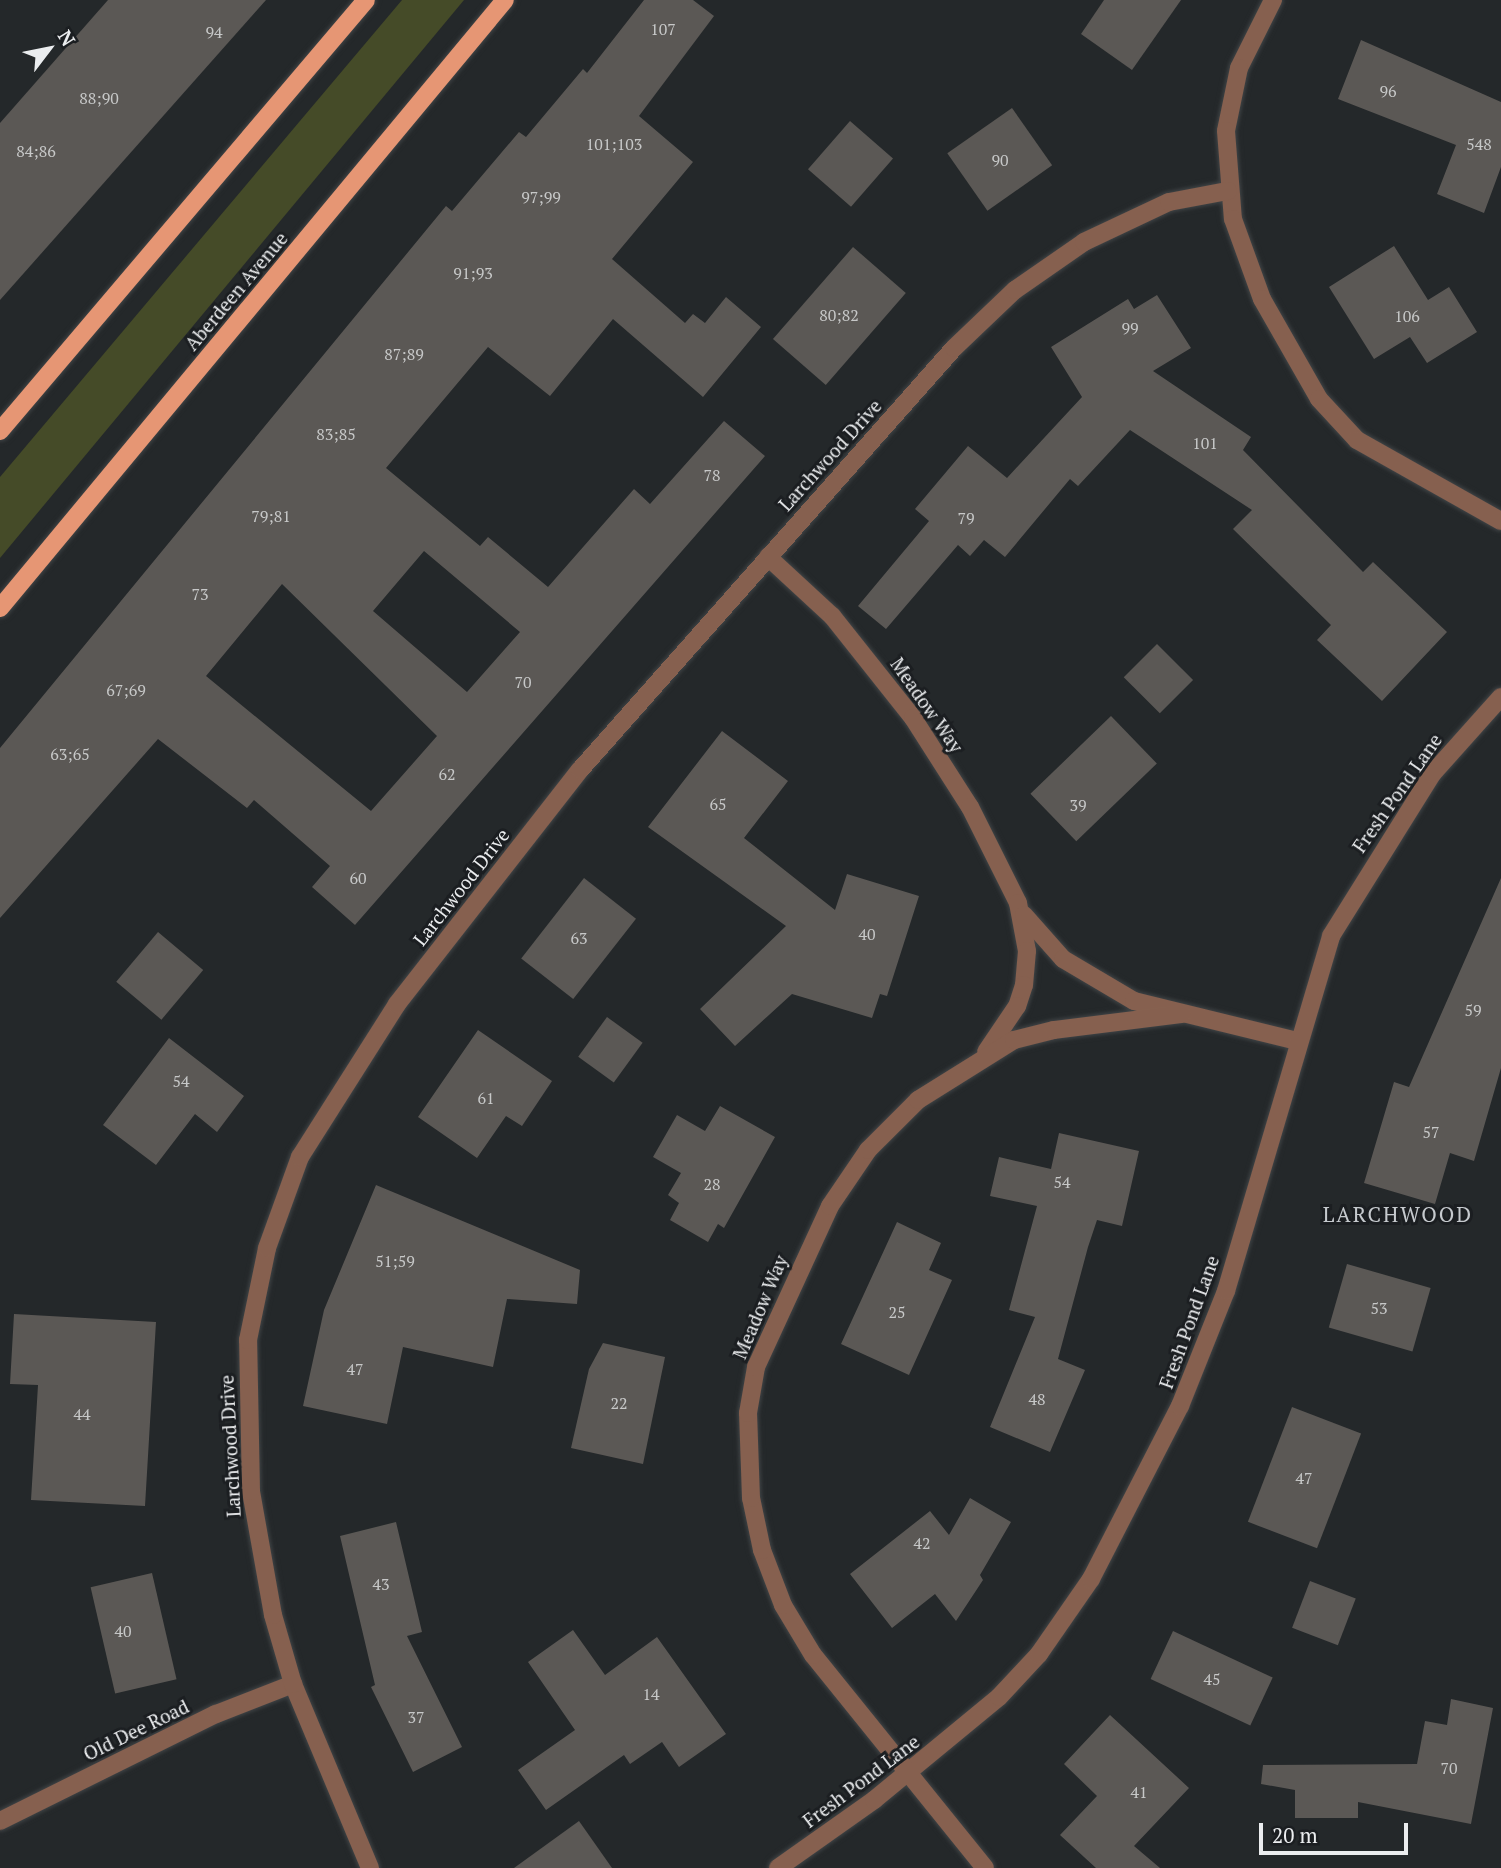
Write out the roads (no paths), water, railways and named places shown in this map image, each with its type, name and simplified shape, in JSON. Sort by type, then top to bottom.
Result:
[{"type":"main road","points":[[0,431],[366,0]]},
{"type":"main road","name":"Aberdeen Avenue","points":[[0,608],[505,0]]},
{"type":"street","points":[[1273,0],[1239,68],[1231,99],[1228,191],[1240,244],[1262,299],[1289,352],[1337,421],[1380,457],[1501,521]]},
{"type":"street","name":"Larchwood Drive","points":[[370,1868],[293,1684],[256,1533],[246,1416],[253,1310],[287,1186],[323,1115],[397,1004],[580,770],[954,348],[1015,290],[1127,218],[1187,197],[1228,191]]},
{"type":"street","name":"Meadow Way","points":[[768,557],[832,616],[913,718],[970,807],[1017,903],[1042,940],[1085,975],[1134,1001],[1297,1041]]},
{"type":"street","name":"Fresh Pond Lane","points":[[778,1868],[908,1774],[1021,1675],[1075,1604],[1127,1517],[1180,1406],[1226,1291],[1321,958],[1353,894],[1433,773],[1501,697]]},
{"type":"street","name":"Meadow Way","points":[[983,1055],[1017,1006],[1024,985],[1027,951],[1017,903]]},
{"type":"street","name":"Meadow Way","points":[[985,1868],[813,1655],[783,1605],[755,1525],[748,1413],[762,1347],[842,1187],[899,1116],[983,1055],[1054,1030],[1182,1014]]},
{"type":"street","name":"Old Dee Road","points":[[0,1821],[227,1708],[293,1684]]},
{"type":"district","name":"LARCHWOOD","points":[[1398,1214]]}]
